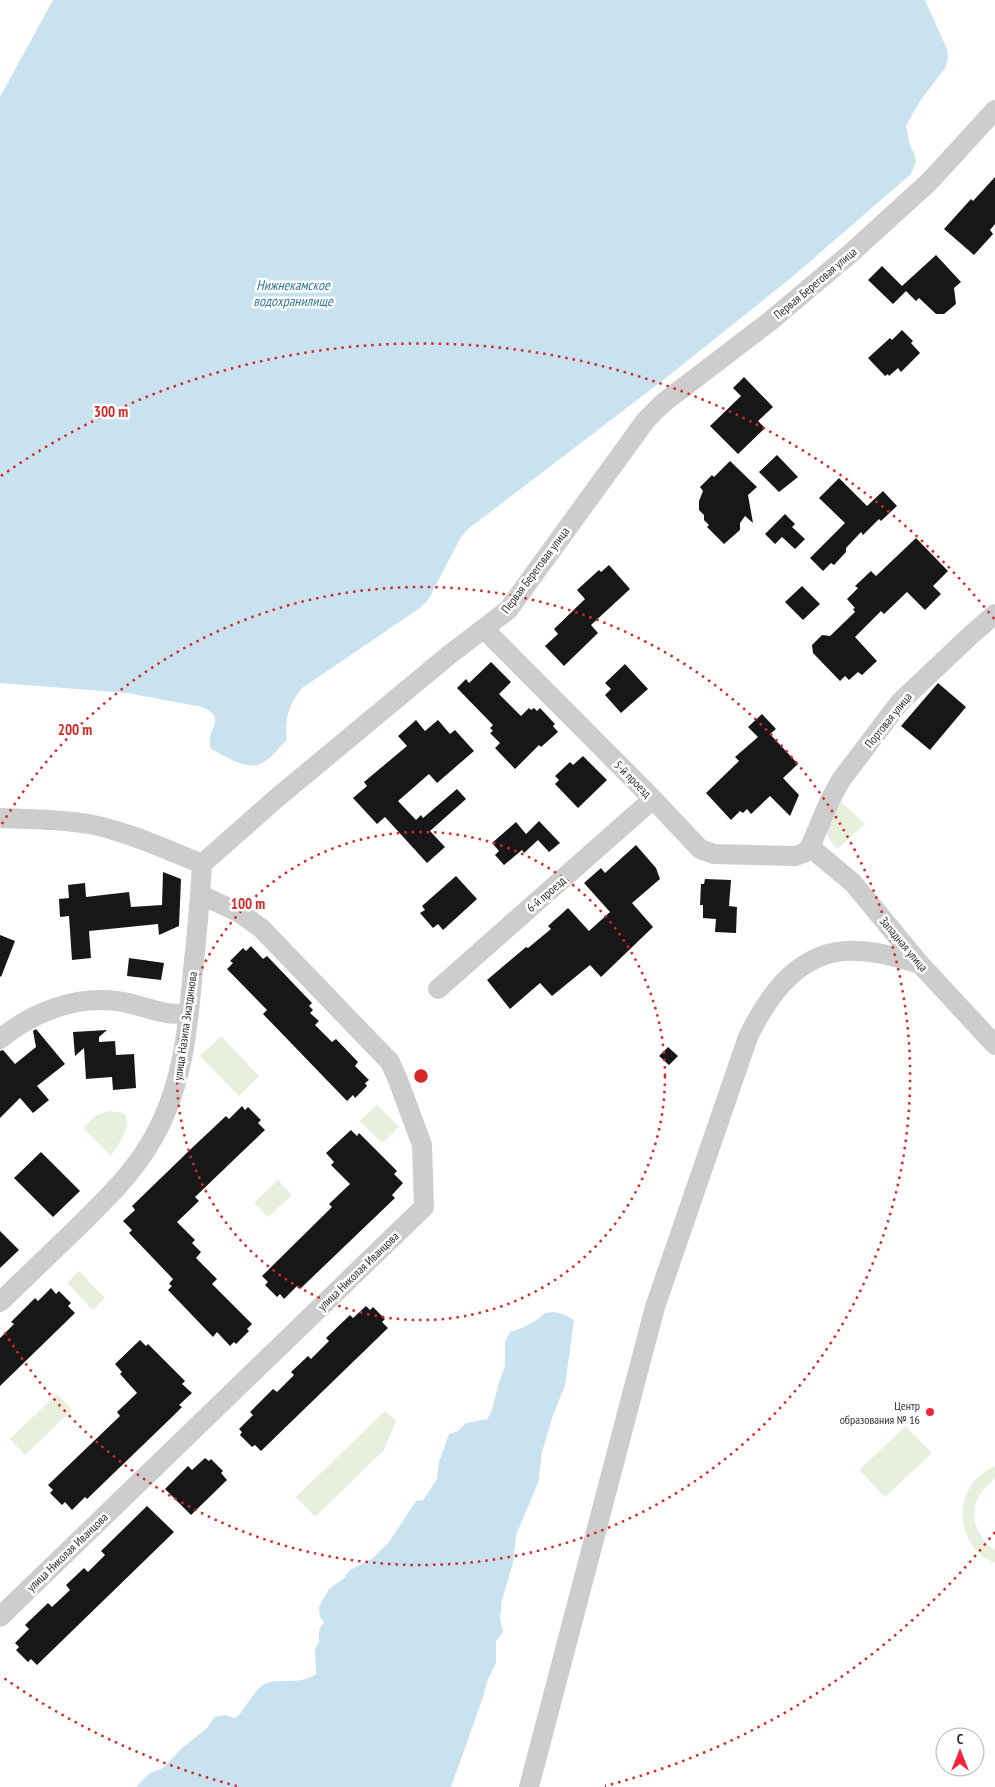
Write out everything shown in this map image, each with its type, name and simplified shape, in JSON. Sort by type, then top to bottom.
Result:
[{"type":"street","name":"Первая Береговая улица","points":[[202,864],[449,655],[508,610],[646,420],[663,403],[769,322],[851,253],[929,182],[994,113]]},
{"type":"street","name":"Портовая улица","points":[[810,847],[830,800],[841,780],[900,702],[995,614]]},
{"type":"street","name":"5-й проезд","points":[[484,629],[654,799],[700,849],[714,854],[795,856],[804,853],[810,847]]},
{"type":"street","name":"6-й проезд","points":[[438,989],[654,799]]},
{"type":"street","points":[[0,818],[40,819],[88,824],[137,837],[202,864]]},
{"type":"street","name":"Западная улица","points":[[810,847],[853,883],[920,964],[995,1045]]},
{"type":"street","name":"улица Назипа Зиатдинова","points":[[0,1302],[106,1200],[131,1171],[149,1146],[160,1126],[174,1092],[182,1064],[189,1014],[202,864]]},
{"type":"street","name":"улица Николая Иванцова","points":[[0,1617],[424,1206],[422,1145],[390,1062],[260,928],[240,913],[200,894]]},
{"type":"street","points":[[529,1787],[655,1308],[748,1036],[761,1011],[773,994],[792,974],[809,961],[829,953],[858,950],[883,953],[920,964]]},
{"type":"street","points":[[0,1039],[26,1020],[54,1007],[86,1002],[117,1001],[166,1013],[189,1014]]},
{"type":"green space","points":[[838,799],[865,824],[837,849],[830,841],[826,830]]},
{"type":"green space","points":[[221,1036],[259,1076],[239,1096],[200,1056]]},
{"type":"green space","points":[[377,1105],[399,1127],[382,1143],[360,1121]]},
{"type":"green space","points":[[109,1111],[124,1113],[127,1124],[124,1135],[111,1156],[83,1128],[95,1116]]},
{"type":"green space","points":[[278,1180],[292,1195],[268,1217],[254,1203]]},
{"type":"green space","points":[[79,1271],[105,1298],[93,1310],[67,1283]]},
{"type":"green space","points":[[57,1394],[72,1410],[25,1455],[10,1439]]},
{"type":"green space","points":[[385,1411],[396,1421],[384,1450],[315,1517],[296,1497]]},
{"type":"green space","points":[[906,1426],[932,1453],[885,1497],[859,1470]]},
{"type":"green space","points":[[995,1466],[995,1479],[979,1495],[974,1514],[980,1534],[995,1550],[995,1563],[983,1557],[974,1548],[968,1538],[962,1514],[964,1502],[976,1479]]},
{"type":"water","name":"Нижнекамское водохранилище","points":[[53,0],[925,0],[947,49],[948,58],[945,68],[920,101],[906,126],[916,162],[911,174],[792,277],[662,381],[468,529],[461,537],[428,600],[420,608],[302,688],[288,712],[286,725],[287,740],[267,760],[260,764],[246,765],[231,760],[211,749],[210,742],[215,720],[210,712],[202,707],[127,693],[0,683],[0,97]]},
{"type":"water","points":[[555,1312],[574,1320],[565,1385],[552,1418],[542,1452],[538,1483],[516,1535],[513,1563],[502,1600],[500,1618],[503,1632],[496,1641],[496,1663],[488,1679],[451,1787],[136,1787],[150,1773],[163,1768],[181,1749],[207,1728],[215,1717],[225,1715],[234,1718],[238,1716],[253,1695],[263,1685],[274,1681],[301,1680],[316,1674],[315,1648],[319,1642],[319,1630],[324,1622],[320,1617],[319,1607],[329,1589],[344,1578],[350,1570],[373,1558],[389,1542],[416,1501],[423,1500],[437,1479],[439,1462],[449,1434],[458,1431],[466,1423],[487,1419],[491,1413],[505,1366],[505,1342],[510,1332],[529,1325],[545,1313]]},
{"type":"building","points":[[995,177],[995,224],[990,230],[993,234],[974,255],[944,229],[971,199],[973,201]]},
{"type":"building","points":[[936,255],[961,282],[954,288],[956,304],[944,314],[936,314],[919,298],[916,301],[906,291],[893,304],[868,280],[882,266],[902,286]]},
{"type":"building","points":[[902,330],[913,341],[911,343],[920,353],[901,372],[898,368],[889,376],[888,374],[885,376],[868,358]]},
{"type":"building","points":[[744,377],[773,407],[758,421],[765,428],[738,454],[710,426],[741,396],[733,388]]},
{"type":"building","points":[[777,455],[798,477],[779,492],[759,472]]},
{"type":"building","points":[[730,461],[757,487],[748,495],[753,523],[745,516],[740,523],[740,530],[724,544],[707,527],[709,525],[699,510],[699,501],[703,491],[700,487],[712,475],[714,477]]},
{"type":"building","points":[[839,478],[867,506],[883,491],[897,506],[881,521],[879,519],[863,535],[861,532],[834,565],[831,563],[823,571],[810,558],[845,523],[819,498]]},
{"type":"building","points":[[785,514],[795,524],[792,527],[805,539],[795,549],[782,537],[775,544],[765,534]]},
{"type":"building","points":[[916,538],[948,571],[933,586],[941,594],[925,610],[907,592],[884,614],[881,611],[855,637],[877,661],[862,675],[858,672],[849,680],[845,676],[840,681],[813,653],[812,645],[822,635],[830,636],[855,612],[853,609],[855,608],[847,599],[858,588],[855,586],[871,571],[876,576]]},
{"type":"building","points":[[609,565],[630,589],[591,625],[598,633],[564,666],[545,646],[558,634],[554,629],[585,599],[577,590],[599,570],[601,572]]},
{"type":"building","points":[[802,586],[820,604],[803,620],[785,602]]},
{"type":"building","points":[[491,662],[511,682],[499,694],[521,716],[529,708],[531,710],[534,708],[537,711],[540,708],[555,724],[553,726],[558,732],[541,747],[539,745],[515,769],[495,748],[500,743],[490,733],[493,731],[490,728],[493,725],[457,688],[466,679],[469,683]]},
{"type":"building","points":[[625,664],[648,689],[621,713],[605,695],[611,689],[605,683]]},
{"type":"building","points":[[938,683],[966,707],[930,750],[901,726]]},
{"type":"building","points":[[762,714],[776,729],[770,734],[798,764],[783,778],[799,795],[790,816],[770,796],[751,814],[747,809],[743,813],[740,811],[731,820],[706,793],[739,761],[735,757],[758,737],[748,727]]},
{"type":"building","points":[[416,720],[425,731],[438,720],[450,734],[455,730],[474,751],[437,783],[429,774],[398,801],[416,820],[421,815],[423,818],[457,789],[466,799],[430,831],[445,847],[427,863],[385,817],[377,824],[353,798],[367,786],[364,782],[407,746],[398,736]]},
{"type":"building","points":[[583,756],[607,780],[578,808],[555,784],[559,780],[555,776],[570,762],[573,765]]},
{"type":"building","points":[[539,821],[560,843],[549,852],[538,840],[524,853],[522,850],[504,865],[495,855],[499,851],[492,843],[516,822],[526,834]]},
{"type":"building","points":[[636,845],[656,868],[660,879],[632,903],[653,927],[601,977],[590,965],[552,996],[540,983],[510,1009],[487,980],[526,947],[528,948],[551,929],[548,926],[568,908],[589,931],[610,912],[584,883],[601,868],[605,873]]},
{"type":"building","points":[[163,872],[181,879],[179,926],[159,935],[158,924],[89,931],[91,958],[72,960],[69,916],[60,917],[59,899],[69,898],[68,885],[85,883],[86,897],[129,892],[131,907],[162,905]]},
{"type":"building","points":[[456,876],[477,899],[443,930],[438,924],[433,928],[420,913],[425,910],[422,906]]},
{"type":"building","points":[[705,879],[731,880],[729,906],[737,907],[736,933],[715,932],[716,919],[703,918],[703,905],[700,905],[701,884],[704,884]]},
{"type":"building","points":[[0,935],[15,941],[1,977],[0,976]]},
{"type":"building","points":[[251,946],[263,959],[267,956],[312,1003],[309,1006],[313,1010],[310,1013],[319,1021],[315,1025],[332,1042],[336,1039],[358,1062],[355,1066],[369,1080],[365,1083],[367,1086],[355,1098],[353,1095],[347,1101],[263,1014],[267,1010],[227,969],[233,963],[230,961],[243,948],[246,951]]},
{"type":"building","points":[[129,958],[164,963],[161,980],[127,976]]},
{"type":"building","points":[[36,1029],[65,1064],[37,1086],[49,1100],[33,1113],[20,1098],[0,1118],[0,1051],[3,1050],[15,1064],[36,1047],[33,1031]]},
{"type":"building","points":[[107,1030],[99,1037],[99,1042],[115,1041],[116,1055],[134,1054],[136,1088],[113,1090],[112,1077],[86,1079],[84,1048],[75,1056],[73,1032]]},
{"type":"building","points":[[668,1047],[678,1056],[669,1065],[659,1056]]},
{"type":"building","points":[[242,1106],[245,1110],[248,1107],[261,1120],[258,1123],[265,1130],[195,1197],[199,1201],[177,1222],[195,1240],[192,1243],[201,1252],[196,1258],[217,1279],[212,1284],[252,1324],[247,1329],[249,1331],[236,1344],[234,1342],[230,1346],[217,1332],[213,1337],[168,1290],[172,1286],[169,1284],[173,1279],[129,1233],[132,1230],[123,1221],[135,1210],[132,1206],[194,1146],[226,1116],[229,1119]]},
{"type":"building","points":[[351,1130],[357,1136],[359,1133],[397,1171],[394,1174],[403,1183],[392,1195],[395,1198],[300,1289],[297,1286],[284,1299],[280,1294],[277,1297],[265,1285],[268,1282],[262,1276],[332,1207],[329,1204],[350,1184],[331,1165],[334,1162],[326,1153]]},
{"type":"building","points":[[41,1152],[80,1191],[53,1217],[14,1178]]},
{"type":"building","points":[[0,1231],[19,1250],[0,1268]]},
{"type":"building","points":[[51,1288],[56,1294],[59,1291],[71,1303],[68,1306],[75,1313],[0,1386],[0,1338],[14,1324],[11,1322],[35,1298],[38,1301]]},
{"type":"building","points":[[366,1306],[370,1310],[373,1307],[385,1319],[382,1322],[388,1328],[261,1451],[255,1445],[252,1447],[240,1435],[242,1432],[239,1429],[253,1415],[250,1412],[273,1389],[277,1392],[294,1375],[291,1372],[308,1356],[311,1359],[329,1341],[326,1338],[350,1315],[353,1318]]},
{"type":"building","points":[[140,1340],[146,1346],[148,1344],[185,1381],[182,1384],[192,1393],[179,1405],[182,1407],[171,1418],[87,1499],[85,1497],[72,1510],[65,1502],[62,1505],[50,1493],[53,1490],[48,1485],[120,1416],[117,1412],[137,1393],[120,1374],[122,1372],[115,1364]]},
{"type":"building","points":[[205,1458],[209,1461],[211,1459],[223,1471],[221,1473],[227,1480],[191,1515],[165,1489],[188,1466],[192,1470]]},
{"type":"building","points":[[147,1506],[174,1532],[37,1665],[31,1659],[28,1662],[16,1650],[19,1647],[15,1643],[29,1629],[25,1625],[48,1603],[52,1607],[70,1590],[66,1585],[84,1568],[88,1572],[105,1555],[101,1551]]},
{"type":"place","name":"Центр образования № 16","points":[[930,1412]]}]
